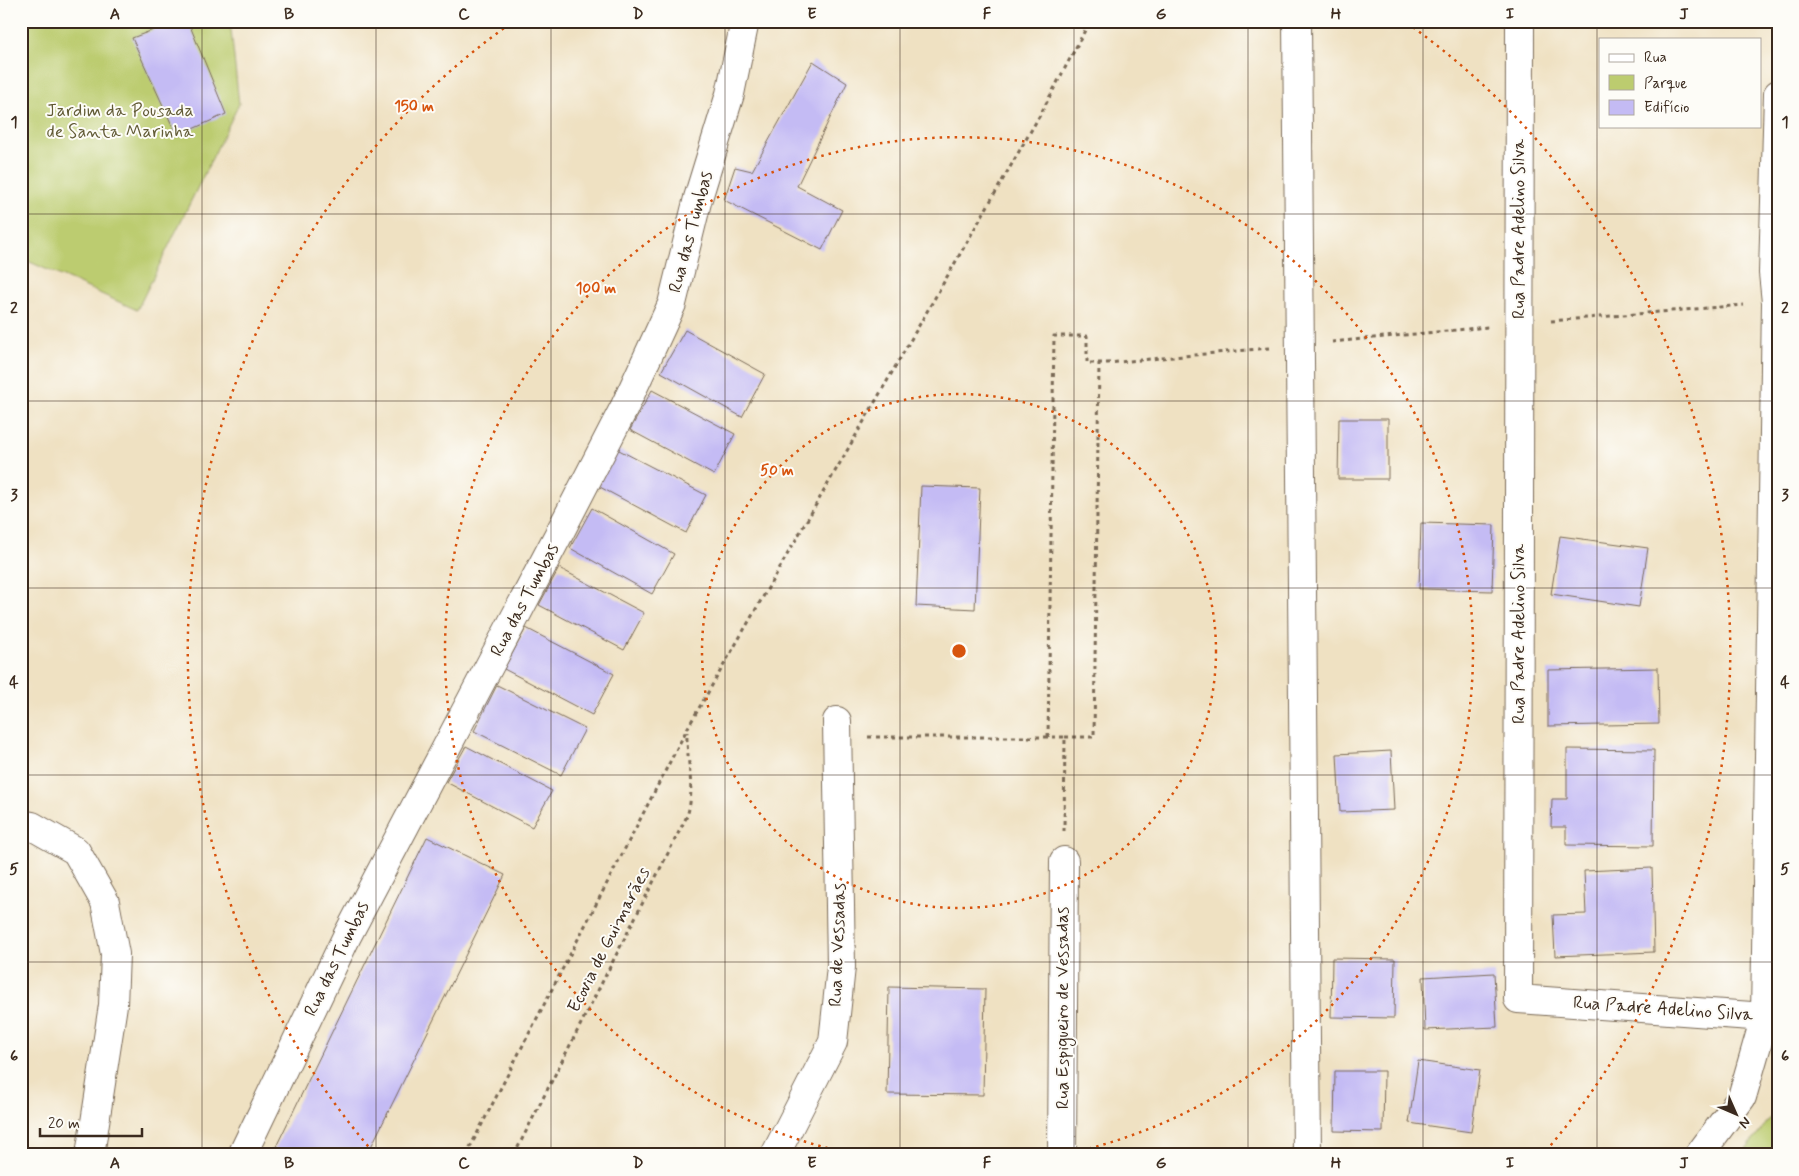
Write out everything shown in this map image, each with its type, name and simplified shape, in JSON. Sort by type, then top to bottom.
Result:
[{"type":"street","name":"Rua das Tumbas","points":[[242,1155],[348,936],[624,408],[672,304],[698,198],[730,94],[745,21]]},
{"type":"street","points":[[1297,21],[1307,1155]]},
{"type":"street","name":"Rua Padre Adelino Silva","points":[[1520,21],[1518,999],[1765,1017]]},
{"type":"street","points":[[1699,1155],[1742,1097],[1765,1017],[1776,302],[1773,273],[1778,94]]},
{"type":"street","name":"Rua de Vessadas","points":[[775,1155],[833,1042],[841,967],[837,729]]},
{"type":"street","points":[[21,824],[32,826],[76,852],[105,902],[115,954],[113,1005],[90,1155]]},
{"type":"street","name":"Rua Espigueiro de Vessadas","points":[[1062,1155],[1064,861]]},
{"type":"path","points":[[466,1155],[687,729],[1040,115],[1090,21]]},
{"type":"path","points":[[1048,738],[1054,336],[1087,336],[1087,363],[1099,363],[1776,302]]},
{"type":"path","points":[[837,729],[1048,738],[1094,737],[1099,363]]},
{"type":"path","name":"Ecovia de Guimarães","points":[[514,1155],[687,816],[692,796],[687,753],[687,729]]},
{"type":"path","points":[[1064,861],[1065,737]]},
{"type":"green space","name":"Jardim da Pousada de Santa Marinha","points":[[21,21],[230,21],[239,104],[137,310],[21,258]]},
{"type":"green space","points":[[1778,1111],[1778,1155],[1742,1155],[1775,1112]]},
{"type":"building","points":[[177,21],[188,21],[226,114],[177,136],[132,38]]},
{"type":"building","points":[[813,61],[847,83],[797,186],[842,210],[822,250],[724,200],[735,167],[752,171]]},
{"type":"building","points":[[685,330],[765,374],[742,417],[661,372]]},
{"type":"building","points":[[652,390],[735,434],[714,475],[630,430]]},
{"type":"building","points":[[1339,419],[1388,419],[1388,479],[1338,479]]},
{"type":"building","points":[[617,449],[706,495],[686,533],[598,486]]},
{"type":"building","points":[[921,486],[980,488],[975,609],[916,606]]},
{"type":"building","points":[[592,508],[674,554],[652,594],[570,548]]},
{"type":"building","points":[[1421,523],[1494,525],[1492,591],[1419,589]]},
{"type":"building","points":[[1560,536],[1648,548],[1639,607],[1551,594]]},
{"type":"building","points":[[559,568],[644,613],[624,650],[539,605]]},
{"type":"building","points":[[526,628],[614,674],[592,715],[504,669]]},
{"type":"building","points":[[1658,668],[1659,724],[1548,726],[1548,670]]},
{"type":"building","points":[[497,685],[585,729],[561,775],[474,731]]},
{"type":"building","points":[[466,746],[552,791],[532,827],[446,782]]},
{"type":"building","points":[[1567,749],[1654,750],[1653,846],[1566,845],[1566,827],[1551,827],[1552,799],[1567,799]]},
{"type":"building","points":[[1391,751],[1394,810],[1340,812],[1337,754]]},
{"type":"building","points":[[427,837],[505,875],[367,1155],[272,1155]]},
{"type":"building","points":[[1652,868],[1654,952],[1555,956],[1553,915],[1586,914],[1584,871]]},
{"type":"building","points":[[1332,958],[1395,959],[1394,1018],[1331,1017]]},
{"type":"building","points":[[1494,973],[1497,1027],[1425,1030],[1423,977]]},
{"type":"building","points":[[889,987],[985,989],[983,1095],[887,1094]]},
{"type":"building","points":[[1418,1061],[1480,1070],[1471,1132],[1409,1123]]},
{"type":"building","points":[[1335,1071],[1384,1071],[1383,1132],[1334,1131]]},
{"type":"building","points":[[586,1150],[595,1155],[584,1155]]}]
